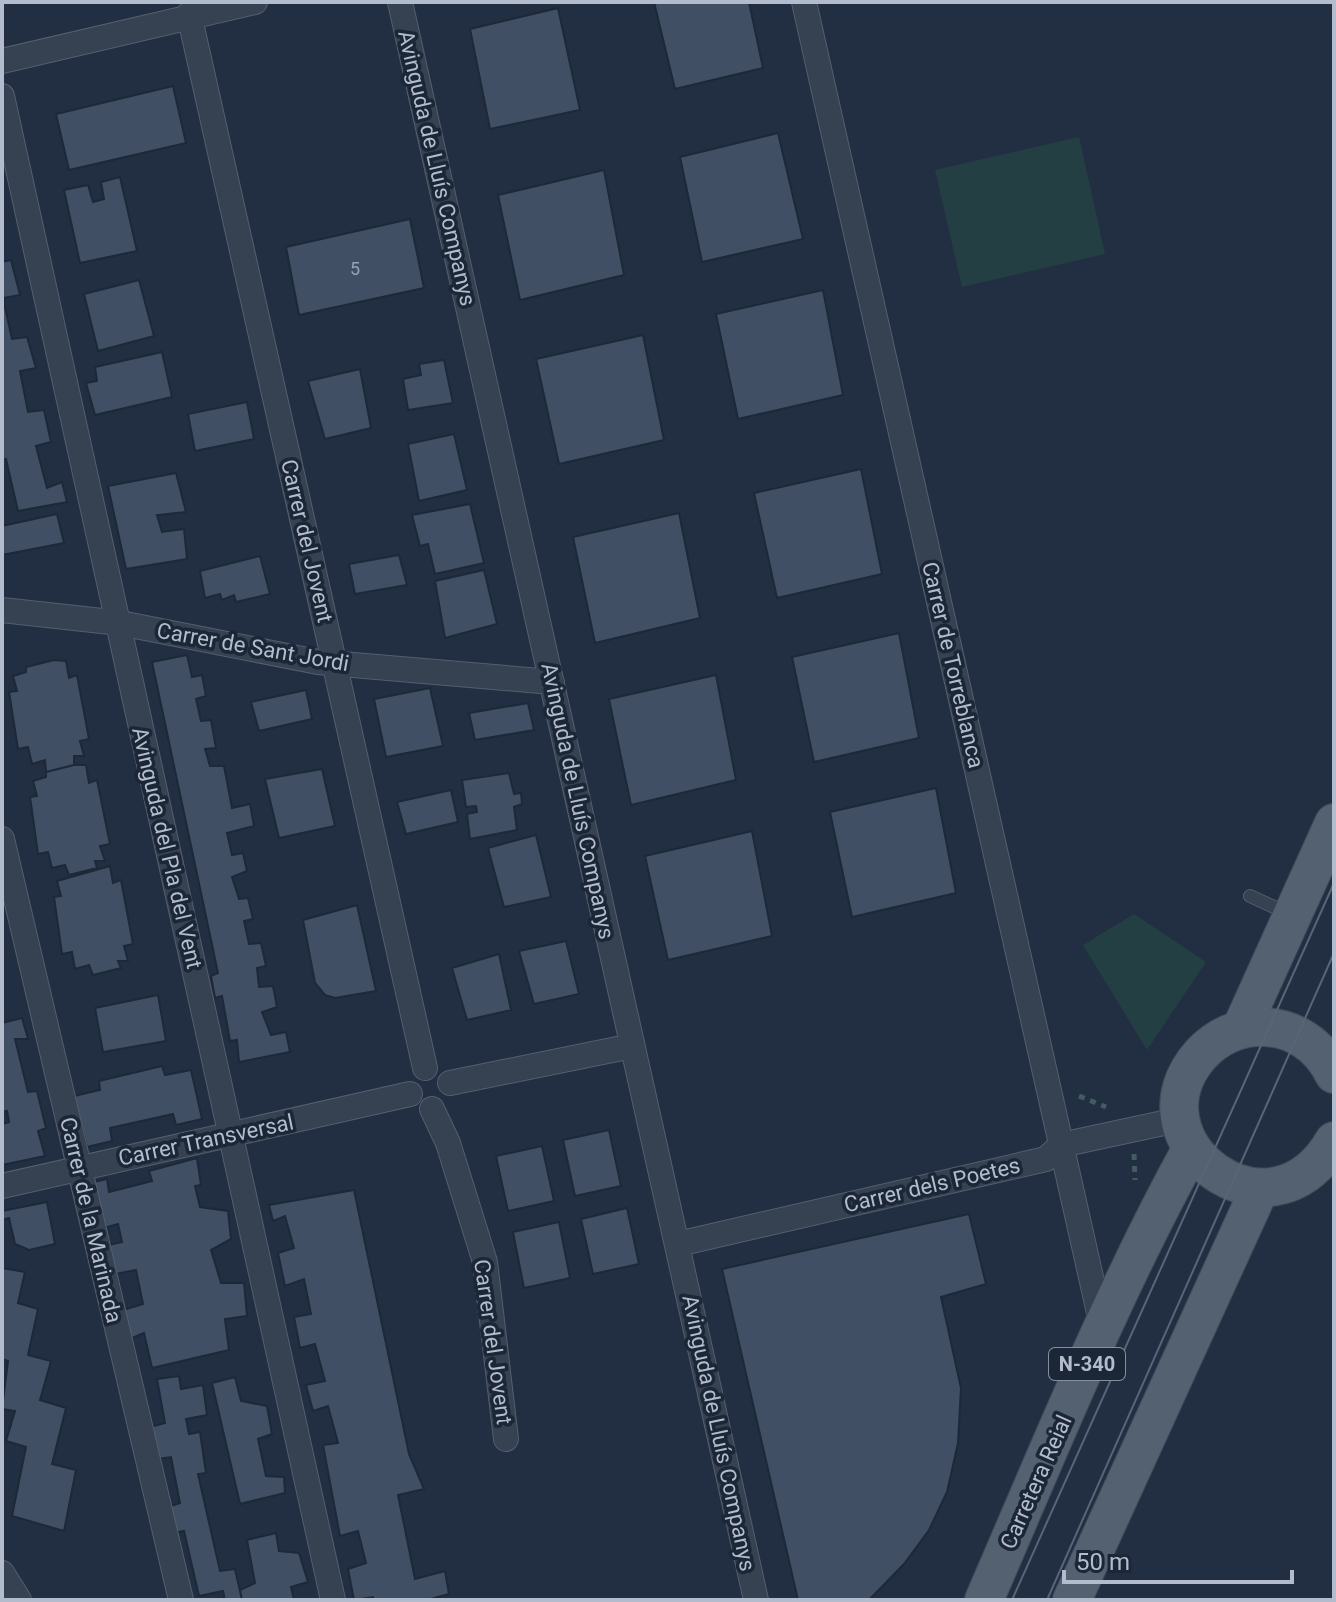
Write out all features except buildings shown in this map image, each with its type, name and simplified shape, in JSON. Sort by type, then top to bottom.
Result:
[{"type":"main road","points":[[1331,1058],[1289,1031],[1270,1027],[1241,1029],[1334,823]]},
{"type":"main road","name":"Carretera Reial","points":[[984,1600],[1156,1212],[1187,1134],[1183,1090],[1194,1063],[1214,1042],[1241,1029]]},
{"type":"main road","points":[[1187,1134],[1207,1166],[1224,1179],[1260,1188],[1282,1185],[1304,1176],[1321,1161],[1334,1141]]},
{"type":"main road","points":[[1072,1600],[1260,1188]]},
{"type":"street","points":[[2,61],[189,14],[255,2]]},
{"type":"street","name":"Avinguda de Lluís Companys","points":[[400,2],[756,1600]]},
{"type":"street","name":"Carrer de Torreblanca","points":[[804,2],[1103,1328]]},
{"type":"street","name":"Carrer del Jovent","points":[[189,14],[425,1068]]},
{"type":"street","name":"Avinguda del Pla del Vent","points":[[2,96],[333,1600]]},
{"type":"street","name":"Carrer de Sant Jordi","points":[[2,610],[120,623],[334,663],[552,682]]},
{"type":"street","name":"Carrer de la Marinada","points":[[2,839],[181,1600]]},
{"type":"street","points":[[450,1083],[632,1046]]},
{"type":"street","points":[[425,1068],[443,1072],[450,1083],[449,1098],[432,1109],[418,1106],[410,1094],[413,1075],[425,1068]]},
{"type":"street","name":"Carrer Transversal","points":[[2,1186],[410,1094]]},
{"type":"street","name":"Carrer del Jovent","points":[[432,1109],[448,1143],[485,1262],[506,1439]]},
{"type":"street","name":"Carrer dels Poetes","points":[[678,1244],[1046,1159],[1061,1145],[1187,1134]]},
{"type":"street","points":[[2,1573],[19,1600]]},
{"type":"lane","points":[[1250,896],[1293,916]]},
{"type":"green space","points":[[1079,137],[1105,254],[962,287],[935,170]]},
{"type":"green space","points":[[1134,914],[1206,962],[1147,1050],[1083,945]]},
{"type":"tram line","points":[[1012,1600],[1334,883]]},
{"type":"tram line","points":[[1047,1600],[1334,953]]}]
